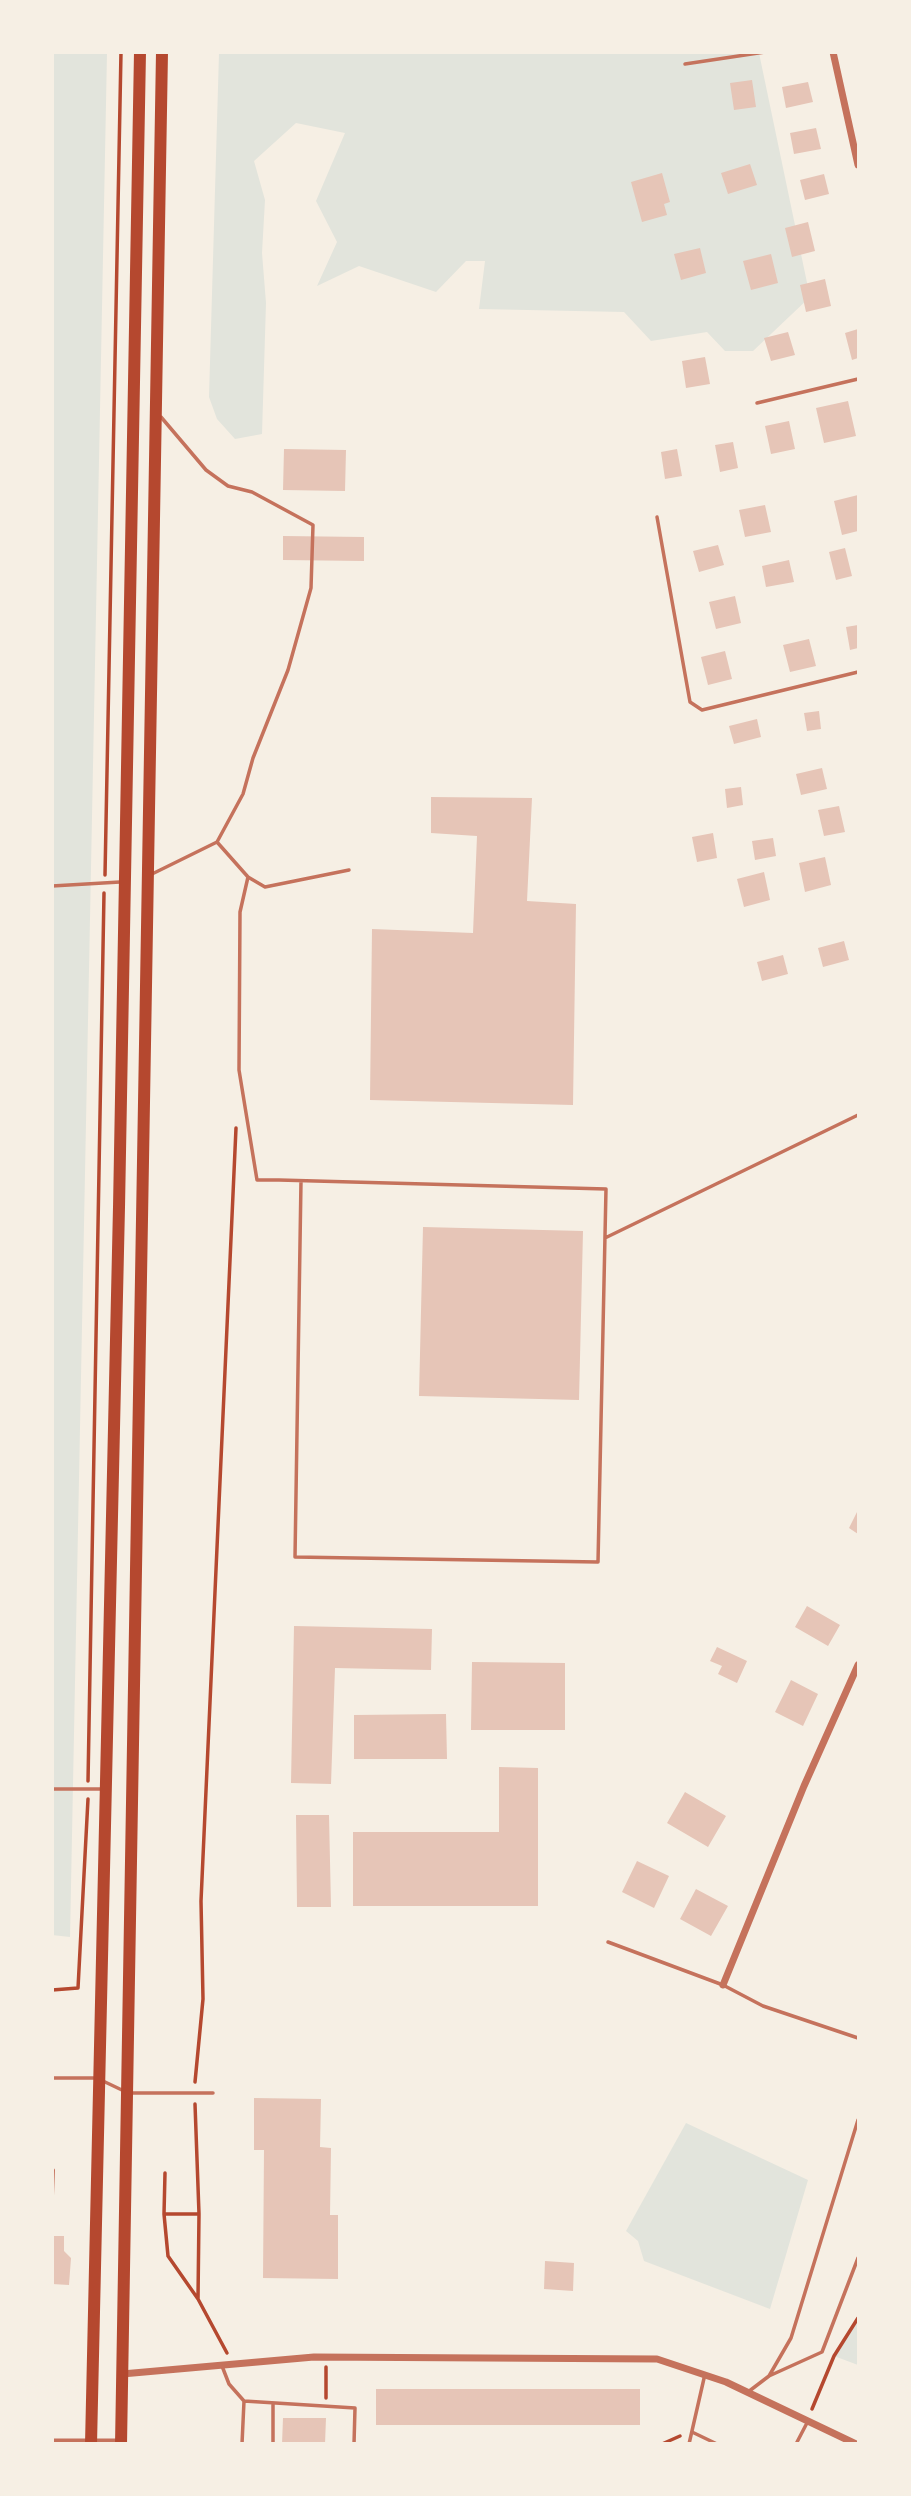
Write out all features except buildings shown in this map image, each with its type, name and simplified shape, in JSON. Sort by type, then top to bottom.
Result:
[{"type":"highway","points":[[91,2443],[140,52]]},
{"type":"highway","points":[[121,2443],[162,52]]},
{"type":"street","points":[[833,52],[859,165]]},
{"type":"street","points":[[723,1985],[804,1786],[859,1665]]},
{"type":"street","points":[[122,2374],[326,2357],[657,2359],[705,2374],[748,2392],[856,2444]]},
{"type":"street","points":[[52,2442],[121,2443]]},
{"type":"lane","points":[[685,64],[765,52]]},
{"type":"lane","points":[[757,403],[859,379]]},
{"type":"lane","points":[[148,876],[218,842],[243,794],[253,758],[288,670],[311,588],[313,525],[252,492],[228,486],[206,471],[155,410]]},
{"type":"lane","points":[[657,517],[690,702],[702,710],[859,671]]},
{"type":"lane","points":[[218,842],[248,877],[265,887],[349,870]]},
{"type":"lane","points":[[248,877],[240,912],[239,1070],[257,1180],[301,1181],[606,1189],[598,1562],[295,1557],[301,1181]]},
{"type":"lane","points":[[52,886],[125,882]]},
{"type":"lane","points":[[605,1239],[859,1115]]},
{"type":"lane","points":[[52,1789],[105,1789]]},
{"type":"lane","points":[[608,1942],[723,1985],[764,2006],[859,2038]]},
{"type":"lane","points":[[52,2078],[97,2078],[127,2092],[213,2093]]},
{"type":"lane","points":[[769,2376],[791,2338],[859,2120]]},
{"type":"lane","points":[[748,2392],[769,2376],[822,2352],[859,2258]]},
{"type":"lane","points":[[221,2364],[229,2384],[244,2401],[274,2405],[355,2408],[354,2444]]},
{"type":"lane","points":[[689,2444],[705,2374]]},
{"type":"lane","points":[[242,2444],[244,2401]]},
{"type":"lane","points":[[272,2444],[274,2405]]},
{"type":"lane","points":[[796,2444],[808,2421]]},
{"type":"lane","points":[[692,2432],[717,2444]]},
{"type":"path","points":[[52,1990],[78,1988],[88,1789],[121,52]]},
{"type":"path","points":[[198,2299],[200,2214],[194,2093],[203,1999],[201,1901],[236,1124]]},
{"type":"path","points":[[52,2204],[53,2170]]},
{"type":"path","points":[[165,2173],[164,2214],[168,2256],[198,2299],[232,2363]]},
{"type":"path","points":[[164,2214],[200,2214]]},
{"type":"path","points":[[808,2421],[834,2356],[859,2318]]},
{"type":"path","points":[[326,2357],[326,2407]]},
{"type":"path","points":[[662,2444],[692,2432]]},
{"type":"shaded area","points":[[52,53],[107,53],[70,1937],[52,1935]]},
{"type":"shaded area","points":[[219,53],[759,53],[810,297],[753,351],[725,351],[707,332],[651,341],[624,312],[479,309],[485,261],[466,261],[436,292],[359,266],[317,286],[337,242],[316,201],[345,133],[296,123],[254,161],[265,200],[262,253],[266,303],[262,434],[235,439],[217,419],[209,397]]},
{"type":"shaded area","points":[[686,2123],[808,2180],[770,2309],[644,2261],[638,2241],[626,2231]]},
{"type":"shaded area","points":[[858,2318],[858,2365],[834,2356]]}]
